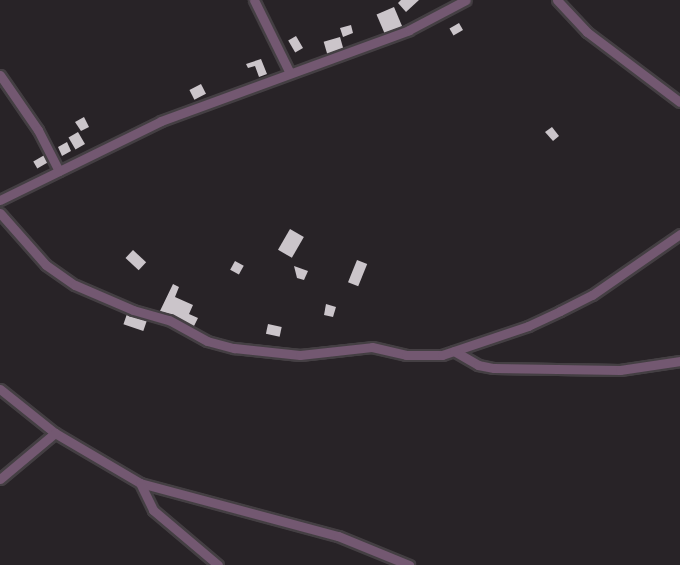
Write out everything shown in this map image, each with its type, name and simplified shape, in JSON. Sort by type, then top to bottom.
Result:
[{"type":"street","points":[[254,0],[289,71]]},
{"type":"street","points":[[0,200],[162,121],[289,71],[325,63],[409,30],[466,0]]},
{"type":"street","points":[[557,0],[587,32],[680,102]]},
{"type":"street","points":[[0,75],[38,130],[59,171]]},
{"type":"street","points":[[0,213],[46,265],[75,285],[133,310],[169,320],[207,341],[234,348],[300,355],[372,347],[406,355],[454,351],[528,326],[592,295],[680,234]]},
{"type":"street","points":[[454,351],[472,363],[494,368],[620,370],[680,361]]},
{"type":"street","points":[[0,389],[55,433],[140,483],[338,536],[410,565]]},
{"type":"street","points":[[0,480],[55,433]]},
{"type":"street","points":[[140,483],[153,510],[218,565]]},
{"type":"building","points":[[401,0],[419,0],[406,12],[398,3]]},
{"type":"building","points":[[394,7],[403,28],[385,36],[377,14]]},
{"type":"building","points":[[459,23],[463,30],[453,35],[449,28]]},
{"type":"building","points":[[351,25],[353,33],[343,37],[340,28]]},
{"type":"building","points":[[296,36],[303,48],[295,53],[288,40]]},
{"type":"building","points":[[340,37],[344,51],[328,56],[324,42]]},
{"type":"building","points":[[261,59],[267,74],[259,77],[255,66],[248,68],[246,64]]},
{"type":"building","points":[[201,84],[206,94],[194,100],[189,90]]},
{"type":"building","points":[[84,117],[89,127],[81,131],[75,122]]},
{"type":"building","points":[[552,127],[559,136],[553,141],[545,132]]},
{"type":"building","points":[[78,132],[85,144],[75,150],[68,138]]},
{"type":"building","points":[[67,142],[71,151],[62,156],[58,147]]},
{"type":"building","points":[[48,153],[52,160],[37,168],[33,162]]},
{"type":"building","points":[[290,229],[304,237],[292,258],[278,250]]},
{"type":"building","points":[[133,250],[146,262],[139,270],[125,258]]},
{"type":"building","points":[[357,260],[367,264],[358,286],[348,282]]},
{"type":"building","points":[[235,261],[244,266],[239,275],[230,270]]},
{"type":"building","points":[[294,266],[308,271],[304,280],[297,278]]},
{"type":"building","points":[[173,284],[179,287],[175,297],[193,305],[189,314],[198,318],[193,328],[159,313]]},
{"type":"building","points":[[326,304],[336,307],[333,317],[324,315]]},
{"type":"building","points":[[128,311],[148,318],[143,331],[123,324]]},
{"type":"building","points":[[268,324],[282,327],[280,337],[266,334]]}]
